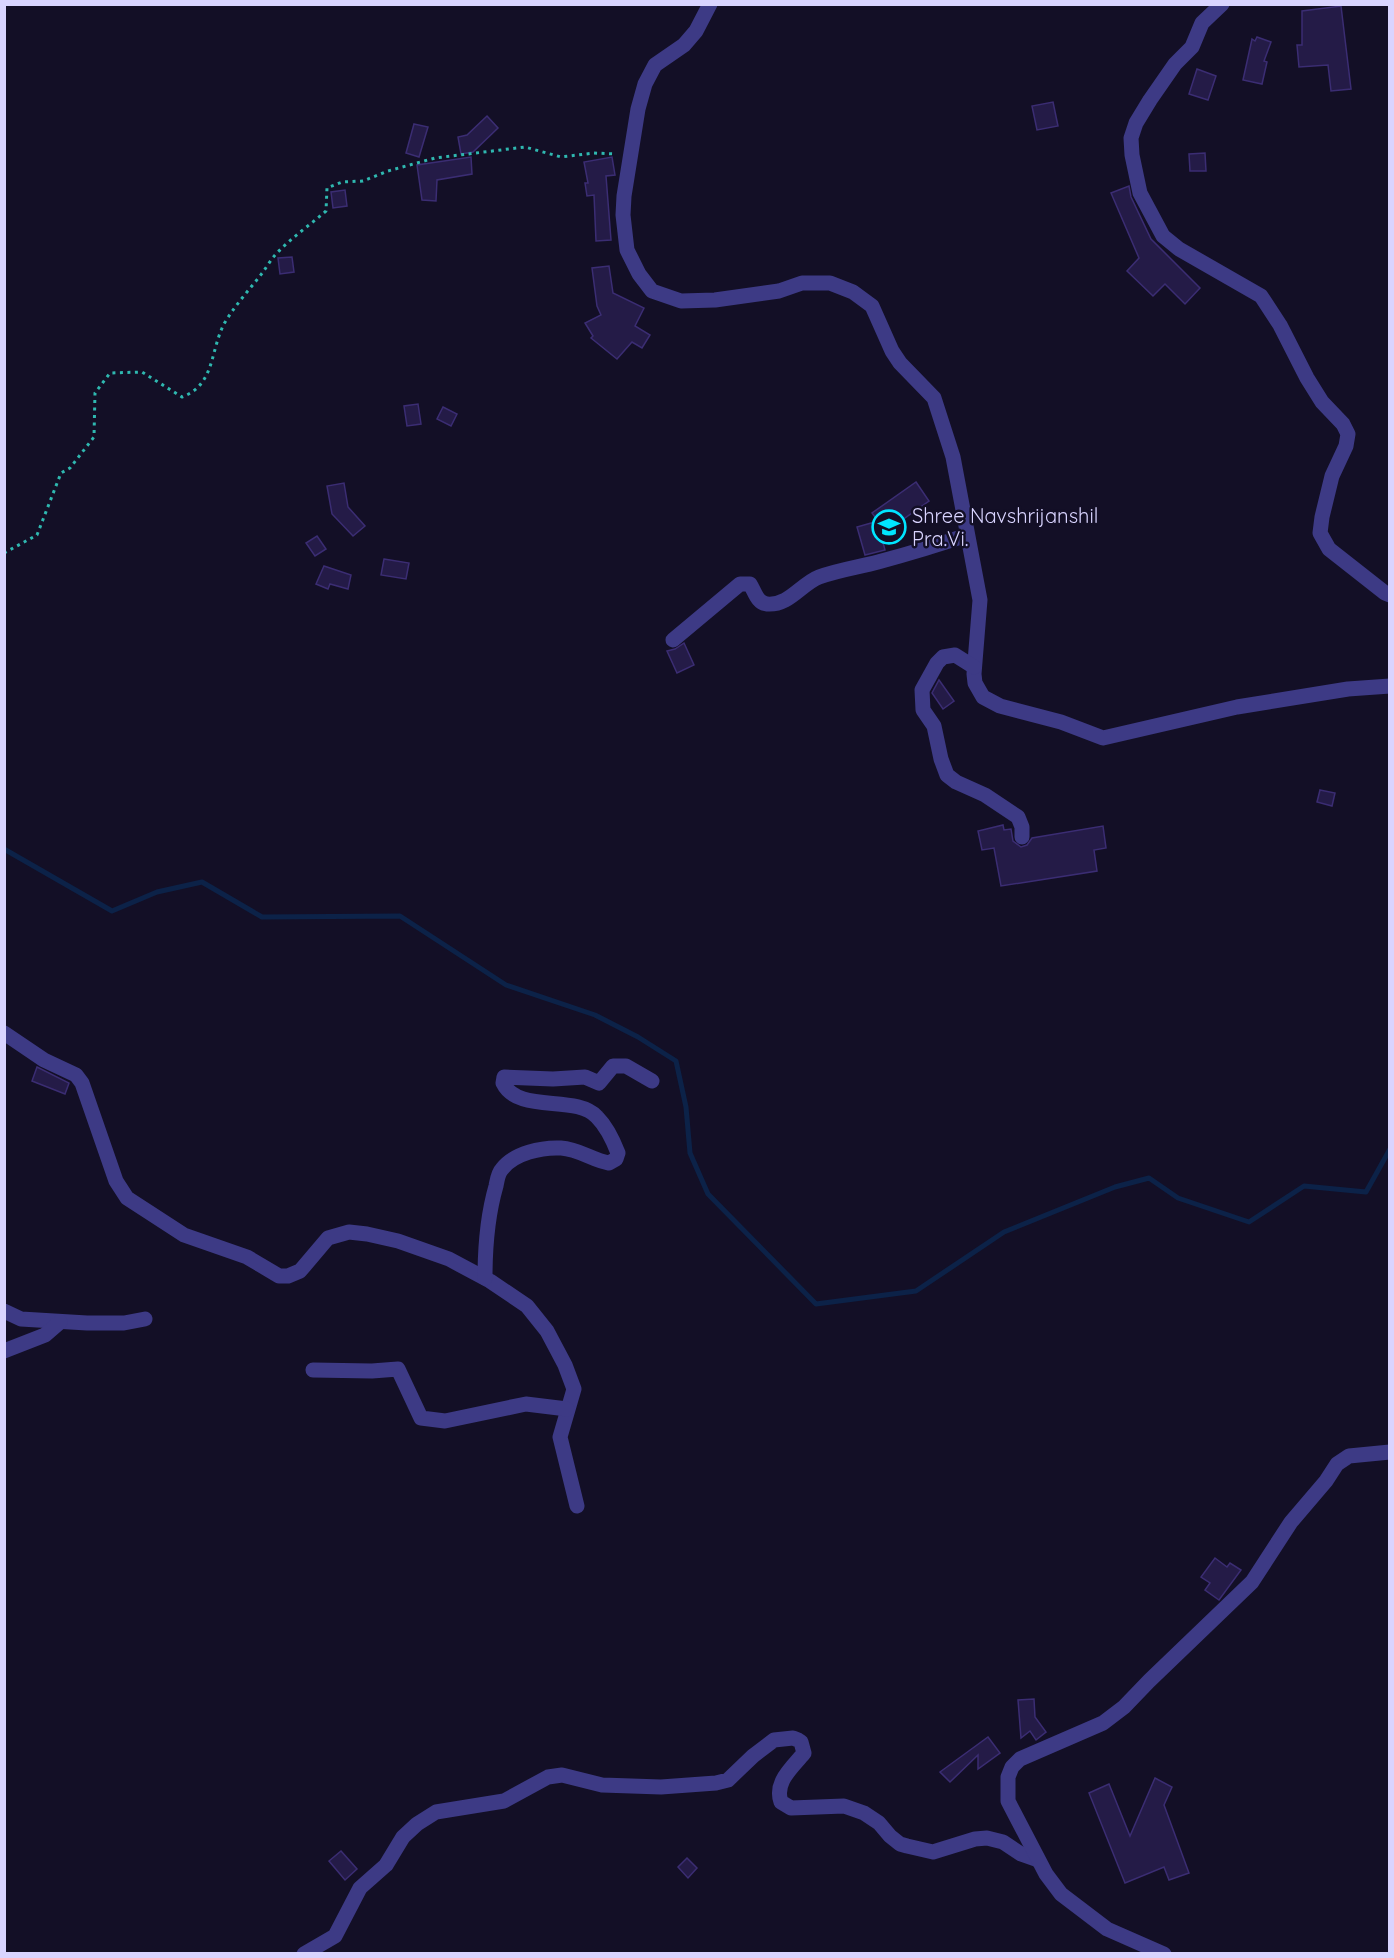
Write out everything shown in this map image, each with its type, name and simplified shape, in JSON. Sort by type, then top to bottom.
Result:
[{"type":"street","points":[[710,4],[696,31],[684,45],[655,65],[645,84],[629,155],[623,215],[627,250],[639,274],[652,291],[681,301],[715,300],[779,291],[802,284],[830,283],[852,292],[872,306],[892,351],[900,363],[934,398],[953,457],[980,600],[974,667],[975,683],[983,697],[1000,706],[1061,722],[1103,738],[1237,707],[1348,689],[1389,686]]},
{"type":"street","points":[[1222,4],[1202,23],[1192,47],[1175,64],[1136,123],[1131,138],[1140,193],[1163,236],[1179,249],[1261,296],[1280,325],[1307,378],[1323,402],[1343,424],[1348,434],[1346,446],[1332,476],[1320,533],[1329,549],[1389,595]]},
{"type":"street","points":[[673,640],[740,584],[750,584],[759,601],[765,604],[774,603],[794,596],[803,586],[819,577],[879,562],[967,535]]},
{"type":"street","points":[[974,667],[955,655],[943,657],[937,663],[922,690],[923,710],[934,726],[947,775],[956,782],[985,795],[1018,817],[1022,827],[1022,837]]},
{"type":"street","points":[[4,1033],[44,1060],[76,1075],[82,1083],[116,1181],[127,1198],[184,1235],[247,1257],[279,1276],[288,1276],[300,1271],[328,1238],[349,1232],[398,1241],[449,1259],[527,1306],[547,1331],[565,1365],[574,1389],[560,1437],[577,1506]]},
{"type":"street","points":[[484,1278],[485,1236],[492,1202],[501,1170],[513,1158],[539,1150],[561,1148],[579,1151],[599,1161],[609,1163],[616,1159],[618,1153],[611,1136],[596,1115],[577,1106],[549,1104],[511,1094],[503,1083],[504,1077],[553,1079],[585,1077],[599,1083],[613,1066],[626,1066],[652,1081]]},
{"type":"street","points":[[4,1311],[21,1319],[60,1322],[124,1323],[145,1319]]},
{"type":"street","points":[[4,1351],[45,1335],[60,1322]]},
{"type":"street","points":[[313,1370],[398,1369],[421,1418],[445,1421],[526,1404],[567,1409]]},
{"type":"street","points":[[1164,1953],[1107,1929],[1061,1894],[1038,1860],[1008,1801],[1007,1783],[1012,1767],[1020,1759],[1103,1723],[1124,1707],[1252,1582],[1291,1522],[1326,1481],[1336,1464],[1349,1456],[1389,1452]]},
{"type":"street","points":[[304,1953],[335,1936],[360,1888],[386,1865],[403,1837],[417,1824],[436,1812],[504,1801],[548,1777],[562,1774],[602,1785],[661,1787],[716,1783],[728,1780],[774,1740],[798,1740],[801,1742],[804,1753],[783,1778],[778,1788],[781,1802],[791,1808],[844,1806],[864,1813],[879,1823],[900,1844],[933,1852],[975,1839],[987,1838],[1003,1842],[1021,1854],[1038,1860]]},
{"type":"path","points":[[4,553],[37,536],[61,473],[70,468],[94,437],[95,393],[111,373],[142,372],[182,397],[192,394],[212,367],[214,351],[222,329],[243,296],[278,251],[326,211],[327,188],[342,182],[363,181],[388,171],[435,158],[525,147],[561,157],[594,153],[629,155]]},
{"type":"building","points":[[1341,6],[1351,89],[1331,91],[1328,65],[1299,67],[1297,45],[1302,45],[1302,11]]},
{"type":"building","points":[[1257,37],[1271,42],[1264,61],[1267,62],[1262,84],[1243,80],[1252,39],[1255,41]]},
{"type":"building","points":[[1197,69],[1216,76],[1208,100],[1189,94]]},
{"type":"building","points":[[1053,102],[1058,126],[1037,130],[1032,106]]},
{"type":"building","points":[[487,116],[498,128],[473,152],[461,154],[458,137],[467,135]]},
{"type":"building","points":[[414,124],[428,127],[419,157],[406,153]]},
{"type":"building","points":[[1205,153],[1206,171],[1190,171],[1189,154]]},
{"type":"building","points":[[471,157],[472,174],[437,180],[436,201],[422,200],[417,165]]},
{"type":"building","points":[[612,157],[615,175],[606,176],[611,240],[596,241],[594,195],[587,196],[585,183],[588,183],[584,162]]},
{"type":"building","points":[[1129,186],[1131,197],[1151,239],[1200,288],[1185,304],[1165,284],[1153,296],[1127,271],[1139,258],[1111,193]]},
{"type":"building","points":[[345,190],[347,206],[333,208],[331,192]]},
{"type":"building","points":[[292,257],[294,272],[280,274],[278,258]]},
{"type":"building","points":[[609,266],[613,293],[644,308],[635,326],[650,335],[642,348],[632,342],[617,359],[591,338],[593,336],[585,323],[601,315],[597,306],[592,268]]},
{"type":"building","points":[[418,404],[421,424],[407,426],[404,406]]},
{"type":"building","points":[[443,407],[457,414],[451,426],[437,419]]},
{"type":"building","points":[[916,482],[929,501],[881,535],[885,550],[865,555],[857,527],[878,521],[872,513]]},
{"type":"building","points":[[344,483],[348,507],[365,526],[353,536],[332,514],[327,486]]},
{"type":"building","points":[[317,536],[326,549],[315,556],[306,543]]},
{"type":"building","points":[[384,559],[409,563],[406,579],[381,575]]},
{"type":"building","points":[[324,566],[351,575],[348,589],[330,584],[328,589],[316,584]]},
{"type":"building","points":[[684,643],[694,665],[677,673],[667,651]]},
{"type":"building","points":[[939,680],[954,701],[943,709],[932,693]]},
{"type":"building","points":[[1320,790],[1335,793],[1332,806],[1317,802]]},
{"type":"building","points":[[1003,825],[1004,830],[1011,829],[1013,841],[1021,847],[1027,845],[1032,838],[1103,826],[1106,848],[1094,850],[1097,871],[1001,886],[994,848],[982,850],[978,831]]},
{"type":"building","points":[[37,1067],[69,1083],[65,1094],[32,1081]]},
{"type":"building","points":[[1215,1558],[1227,1567],[1230,1563],[1241,1570],[1219,1600],[1205,1590],[1210,1583],[1201,1577]]},
{"type":"building","points":[[1034,1699],[1035,1717],[1046,1732],[1036,1740],[1030,1731],[1021,1738],[1018,1700]]},
{"type":"building","points":[[988,1737],[1000,1753],[978,1769],[978,1755],[950,1782],[940,1772]]},
{"type":"building","points":[[1155,1778],[1172,1787],[1164,1805],[1189,1873],[1169,1880],[1164,1867],[1125,1883],[1089,1793],[1109,1784],[1130,1836]]},
{"type":"building","points":[[341,1851],[357,1869],[345,1880],[329,1861]]},
{"type":"building","points":[[687,1858],[697,1868],[688,1878],[678,1867]]},
{"type":"waterway","points":[[4,849],[112,911],[157,892],[202,882],[262,917],[400,916],[506,985],[595,1015],[638,1037],[676,1061],[686,1107],[690,1153],[708,1194],[816,1304],[916,1291],[1004,1232],[1115,1187],[1149,1178],[1178,1198],[1249,1222],[1304,1186],[1366,1192],[1390,1149]]},
{"type":"place","name":"Shree Navshrijanshil Pra.Vi.","points":[[889,527]]}]
